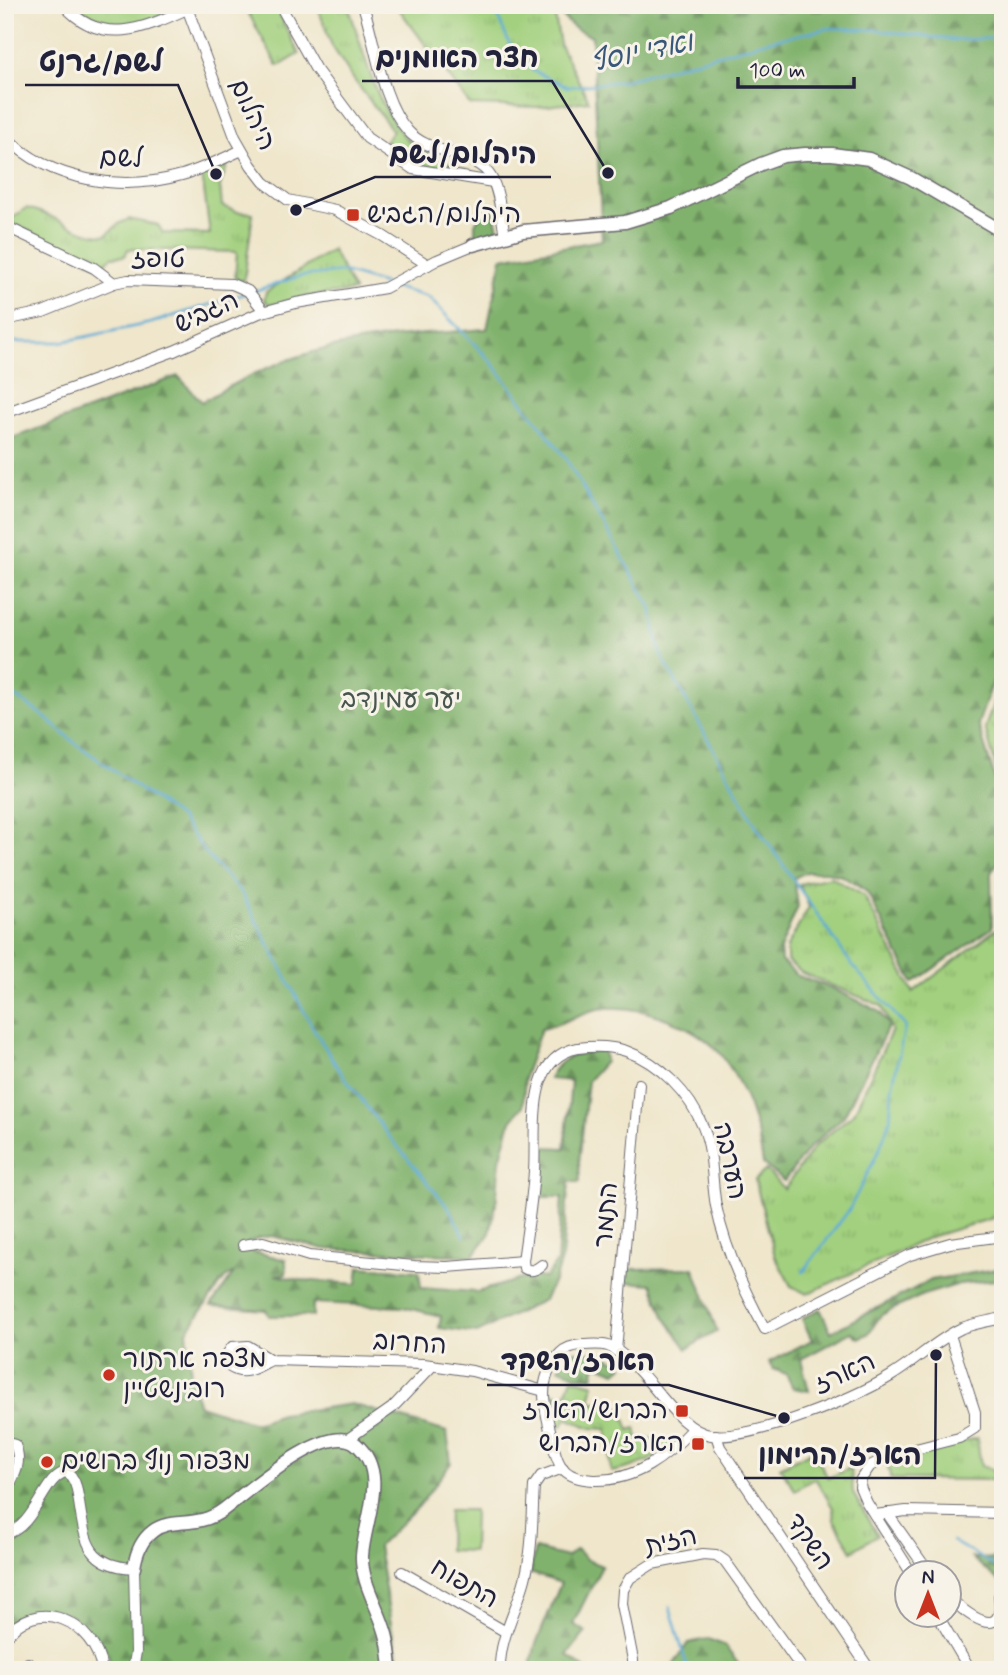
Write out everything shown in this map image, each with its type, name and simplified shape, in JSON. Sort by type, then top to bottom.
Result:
[{"type":"main road","points":[[473,245],[505,235],[541,229],[625,222],[671,208],[783,156],[832,154],[869,159],[911,178],[1003,232]]},
{"type":"main road","points":[[134,1568],[138,1549],[159,1527],[209,1519],[310,1448],[335,1439],[348,1439],[362,1451],[373,1482],[373,1504],[362,1557],[365,1574],[386,1631],[391,1670]]},
{"type":"street","points":[[64,5],[87,23],[120,31],[148,26],[186,7]]},
{"type":"street","points":[[280,5],[315,68],[360,131],[369,139],[417,170],[493,182]]},
{"type":"street","points":[[363,5],[388,95],[403,124],[413,136],[426,145],[480,165],[493,182],[505,235]]},
{"type":"street","name":"היהלום","points":[[186,7],[233,132],[261,178],[282,197],[335,210],[428,265]]},
{"type":"street","name":"לשם","points":[[5,136],[20,150],[47,166],[81,178],[108,182],[144,182],[173,177],[242,150]]},
{"type":"street","points":[[5,226],[94,268],[114,283]]},
{"type":"street","name":"הגביש","points":[[5,413],[174,351],[264,312],[296,303],[378,290],[473,245]]},
{"type":"street","name":"טופז","points":[[5,320],[51,309],[114,283],[132,279],[225,283],[248,291],[264,312]]},
{"type":"street","name":"הערבה","points":[[523,1261],[534,1173],[540,1081],[546,1068],[556,1058],[572,1049],[594,1047],[616,1048],[636,1055],[666,1076],[694,1108],[712,1155],[716,1203],[724,1236],[745,1293],[765,1329],[910,1255],[950,1243],[1003,1236]]},
{"type":"street","name":"התמר","points":[[616,1351],[639,1084]]},
{"type":"street","points":[[243,1245],[263,1242],[309,1256],[414,1266],[447,1267],[523,1261],[524,1268],[534,1270],[542,1265]]},
{"type":"street","name":"הארז","points":[[693,1428],[705,1434],[716,1435],[775,1425],[852,1395],[891,1376],[950,1335],[973,1324],[1003,1318]]},
{"type":"street","points":[[904,1560],[860,1487],[861,1479],[870,1466],[904,1451],[959,1438],[975,1428],[975,1412],[950,1335]]},
{"type":"street","points":[[576,1345],[601,1345],[616,1351],[651,1383],[681,1419],[693,1428],[657,1462],[625,1476],[586,1479],[573,1476],[563,1468],[556,1456],[544,1391],[547,1376],[556,1356],[576,1345]]},
{"type":"street","name":"החרוב","points":[[271,1360],[433,1365],[479,1373],[544,1391]]},
{"type":"street","points":[[348,1439],[392,1408],[433,1365]]},
{"type":"street","name":"השקד","points":[[716,1435],[720,1447],[870,1670]]},
{"type":"street","points":[[5,1442],[15,1445],[20,1456],[18,1469],[5,1493]]},
{"type":"street","points":[[500,1670],[506,1632],[529,1560],[536,1482],[544,1474],[563,1468]]},
{"type":"street","points":[[5,1534],[22,1524],[38,1507],[54,1479],[67,1472],[75,1481],[84,1531],[93,1554],[116,1566],[134,1568],[136,1652],[133,1670]]},
{"type":"street","points":[[875,1515],[906,1511],[1003,1513]]},
{"type":"street","points":[[887,1513],[921,1560]]},
{"type":"street","name":"הזית","points":[[633,1670],[622,1604],[626,1583],[635,1573],[652,1564],[710,1553],[725,1561],[803,1670]]},
{"type":"street","name":"התפוח","points":[[402,1572],[506,1632]]},
{"type":"street","points":[[962,1610],[986,1622],[996,1619],[999,1596]]},
{"type":"street","points":[[5,1639],[16,1626],[28,1618],[52,1615],[85,1634],[101,1661],[102,1670]]},
{"type":"street","points":[[946,1630],[970,1670]]},
{"type":"green space","points":[[77,5],[176,5],[152,19],[126,24],[101,19]]},
{"type":"green space","points":[[244,5],[275,5],[299,54],[277,65]]},
{"type":"green space","points":[[317,5],[348,5],[373,81],[381,100],[402,134],[429,154],[475,173],[421,165],[409,160],[385,141],[393,131],[332,46]]},
{"type":"green space","points":[[396,5],[553,5],[560,45],[589,101],[537,107],[470,105]]},
{"type":"green space","name":"יער עמינדב","points":[[556,5],[1003,5],[1003,654],[978,724],[1003,805],[1003,854],[991,873],[992,928],[913,983],[867,892],[842,876],[827,872],[806,872],[794,878],[798,906],[780,949],[781,961],[798,976],[832,988],[879,1011],[889,1025],[844,1116],[810,1147],[784,1181],[763,1164],[754,1121],[744,1094],[730,1068],[712,1045],[685,1027],[654,1014],[607,1008],[590,1011],[541,1029],[525,1074],[523,1106],[511,1121],[500,1160],[490,1233],[473,1256],[325,1249],[271,1236],[248,1243],[249,1250],[286,1260],[286,1274],[275,1275],[300,1280],[357,1284],[359,1267],[419,1271],[421,1288],[477,1292],[531,1276],[545,1278],[557,1262],[562,1197],[539,1197],[542,1147],[565,1148],[571,1081],[549,1079],[559,1064],[571,1056],[604,1051],[605,1062],[588,1081],[579,1163],[580,1182],[569,1182],[562,1256],[544,1300],[477,1333],[439,1328],[441,1316],[403,1307],[313,1303],[313,1316],[269,1316],[266,1310],[211,1306],[234,1273],[225,1278],[187,1331],[192,1386],[199,1405],[255,1423],[281,1414],[352,1404],[447,1432],[451,1463],[419,1506],[378,1546],[393,1636],[402,1670],[111,1670],[108,1653],[93,1633],[70,1615],[43,1608],[17,1616],[5,1638],[5,441],[178,376],[202,402],[262,370],[345,344],[487,329],[502,258],[602,240],[592,36],[571,25]]},
{"type":"green space","points":[[227,166],[220,186],[222,206],[238,212],[253,213],[244,281],[235,278],[237,252],[128,249],[125,256],[112,257],[101,266],[8,221],[26,208],[95,234],[106,235],[129,219],[158,225],[163,233],[210,234],[202,175]]},
{"type":"green space","points":[[492,204],[498,229],[475,238],[475,223]]},
{"type":"green space","points":[[332,250],[354,291],[302,297],[275,304],[264,300],[266,292]]},
{"type":"green space","points":[[1003,675],[1003,791],[985,728]]},
{"type":"green space","points":[[1003,871],[1003,1215],[930,1237],[807,1294],[791,1286],[775,1256],[755,1180],[766,1170],[784,1189],[815,1146],[854,1113],[892,1030],[882,1006],[802,973],[787,961],[787,947],[809,907],[799,884],[831,877],[864,896],[913,992],[999,927],[999,880]]},
{"type":"green space","points":[[694,1268],[717,1331],[687,1349],[664,1316],[652,1284],[625,1282],[626,1269]]},
{"type":"green space","points":[[1003,1268],[1003,1279],[960,1284],[923,1295],[881,1315],[868,1334],[859,1338],[852,1332],[801,1359],[809,1391],[793,1388],[786,1374],[773,1369],[769,1362],[812,1340],[802,1319],[820,1309],[831,1332],[931,1280]]},
{"type":"green space","points":[[575,1351],[604,1354],[623,1366],[616,1372],[596,1364],[593,1377],[578,1376],[559,1368],[564,1357]]},
{"type":"green space","points":[[572,1378],[594,1384],[590,1401],[621,1408],[629,1430],[636,1428],[638,1438],[673,1440],[653,1458],[611,1472],[607,1429],[591,1428],[566,1418],[562,1426],[556,1426],[546,1390],[565,1397]]},
{"type":"green space","points":[[977,1438],[981,1466],[1003,1473],[1003,1480],[891,1479],[887,1463],[907,1455]]},
{"type":"green space","points":[[813,1450],[828,1478],[851,1468],[853,1493],[877,1535],[852,1551],[834,1520],[833,1508],[815,1478],[795,1490],[780,1467]]},
{"type":"green space","points":[[449,1510],[474,1510],[473,1551],[448,1550]]},
{"type":"green space","points":[[535,1549],[567,1557],[576,1549],[587,1560],[602,1566],[573,1624],[586,1632],[567,1655],[586,1670],[567,1670],[564,1667],[561,1670],[530,1670],[535,1646],[561,1583],[530,1573]]},
{"type":"green space","points":[[972,1558],[1003,1559],[1003,1585],[1001,1583]]},
{"type":"green space","points":[[708,1639],[724,1645],[743,1670],[670,1670],[688,1643]]},
{"type":"waterway","name":"ואדי יוסף","points":[[493,5],[509,43],[533,71],[568,87],[622,81],[767,41],[830,28],[877,30],[954,40],[1003,38]]},
{"type":"waterway","points":[[251,292],[301,276],[343,272],[384,284]]},
{"type":"waterway","points":[[393,287],[428,297],[489,359],[565,457],[651,607],[660,653],[755,824],[852,965],[905,1026],[892,1088],[890,1120],[879,1150],[849,1210],[803,1272]]},
{"type":"waterway","points":[[5,342],[61,342],[151,323],[244,294]]},
{"type":"waterway","points":[[5,689],[180,818],[208,856],[242,894],[312,1026],[337,1067],[388,1135],[449,1208],[464,1236]]},
{"type":"waterway","points":[[952,1541],[1003,1571]]},
{"type":"waterway","points":[[670,1607],[688,1670]]},
{"type":"place","name":"חצר האומנים","points":[[608,173]]},
{"type":"place","name":"לשם/גרנט","points":[[216,174]]},
{"type":"place","name":"היהלום/לשם","points":[[296,210]]},
{"type":"place","name":"היהלום/הגביש","points":[[353,215]]},
{"type":"place","name":"הארז/הרימון","points":[[936,1355]]},
{"type":"place","name":"מצפה ארתור רובינשטיין","points":[[109,1375]]},
{"type":"place","name":"הברוש/הארז","points":[[682,1411]]},
{"type":"place","name":"הארז/השקד","points":[[784,1418]]},
{"type":"place","name":"הארז/הברוש","points":[[698,1444]]},
{"type":"place","name":"מצפור נוף ברושים","points":[[47,1462]]}]
